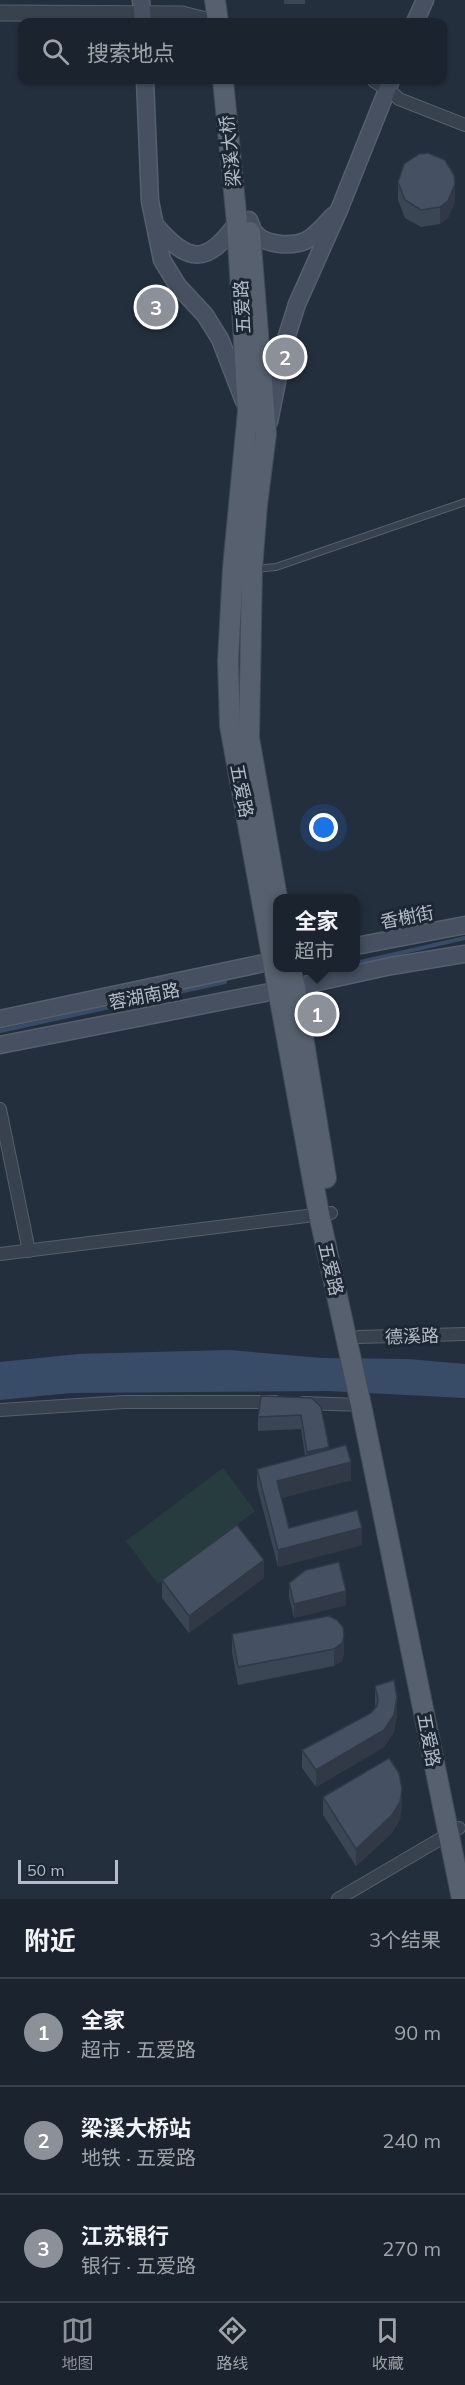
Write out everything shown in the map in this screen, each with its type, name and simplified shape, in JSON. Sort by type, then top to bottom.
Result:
[{"type":"main road","points":[[215,0],[216,18]]},
{"type":"main road","points":[[229,0],[231,18]]},
{"type":"main road","points":[[417,18],[425,0]]},
{"type":"main road","points":[[145,84],[150,201],[162,260],[178,286],[205,315],[220,339],[248,411]]},
{"type":"main road","name":"梁溪大桥","points":[[224,84],[243,221]]},
{"type":"main road","name":"梁溪大桥","points":[[236,84],[243,221]]},
{"type":"main road","points":[[266,434],[285,342],[297,304],[339,210],[383,84]]},
{"type":"main road","points":[[154,223],[181,252],[195,256],[212,250],[243,221],[254,233],[279,244],[305,241],[339,210]]},
{"type":"main road","name":"五爱路","points":[[243,221],[248,411],[233,568],[228,661],[230,726],[273,930]]},
{"type":"main road","name":"五爱路","points":[[243,221],[266,434],[252,570],[249,738],[276,894]]},
{"type":"main road","name":"香榭街","points":[[360,945],[465,925]]},
{"type":"main road","name":"蓉湖南路","points":[[0,1045],[391,966],[465,954]]},
{"type":"main road","name":"蓉湖南路","points":[[0,1019],[273,964]]},
{"type":"main road","name":"五爱路","points":[[282,972],[325,1213],[357,1347],[454,1831],[462,1899]]},
{"type":"main road","name":"五爱路","points":[[454,1831],[465,1848]]},
{"type":"street","points":[[0,13],[142,12],[182,14],[199,18]]},
{"type":"street","points":[[386,84],[399,99],[465,125]]},
{"type":"street","points":[[0,1108],[29,1251]]},
{"type":"street","points":[[0,1254],[325,1213]]},
{"type":"street","name":"德溪路","points":[[357,1347],[465,1334]]},
{"type":"street","points":[[0,1410],[124,1402],[367,1405]]},
{"type":"street","points":[[338,1899],[454,1831]]},
{"type":"lane","points":[[252,570],[276,567],[465,502]]},
{"type":"green space","points":[[223,1468],[255,1511],[158,1584],[126,1541]]},
{"type":"water","points":[[229,1350],[322,1358],[408,1359],[465,1364],[465,1398],[329,1391],[71,1393],[0,1400],[0,1362],[78,1354]]},
{"type":"building","points":[[428,153],[445,160],[454,175],[455,184],[448,201],[440,207],[421,210],[405,200],[398,182],[404,164],[419,154]]},
{"type":"building","points":[[261,1396],[312,1398],[321,1407],[329,1447],[307,1452],[301,1415],[258,1417]]},
{"type":"building","points":[[346,1445],[351,1462],[277,1481],[289,1528],[357,1510],[362,1528],[278,1550],[257,1469]]},
{"type":"building","points":[[237,1525],[264,1560],[189,1616],[162,1580]]},
{"type":"building","points":[[339,1562],[346,1591],[294,1604],[289,1583],[306,1570]]},
{"type":"building","points":[[329,1616],[343,1627],[342,1643],[334,1649],[238,1667],[232,1634]]},
{"type":"building","points":[[394,1680],[397,1697],[394,1715],[384,1730],[316,1770],[302,1750],[371,1713],[377,1706],[375,1686]]},
{"type":"building","points":[[389,1758],[399,1773],[402,1789],[400,1802],[392,1815],[356,1849],[323,1797]]},
{"type":"waterway","points":[[360,962],[465,938]]},
{"type":"waterway","points":[[0,1031],[225,982]]},
{"type":"place","name":"江苏银行","points":[[156,307]]},
{"type":"place","name":"梁溪大桥站","points":[[285,357]]},
{"type":"place","name":"全家","points":[[317,1014]]}]
